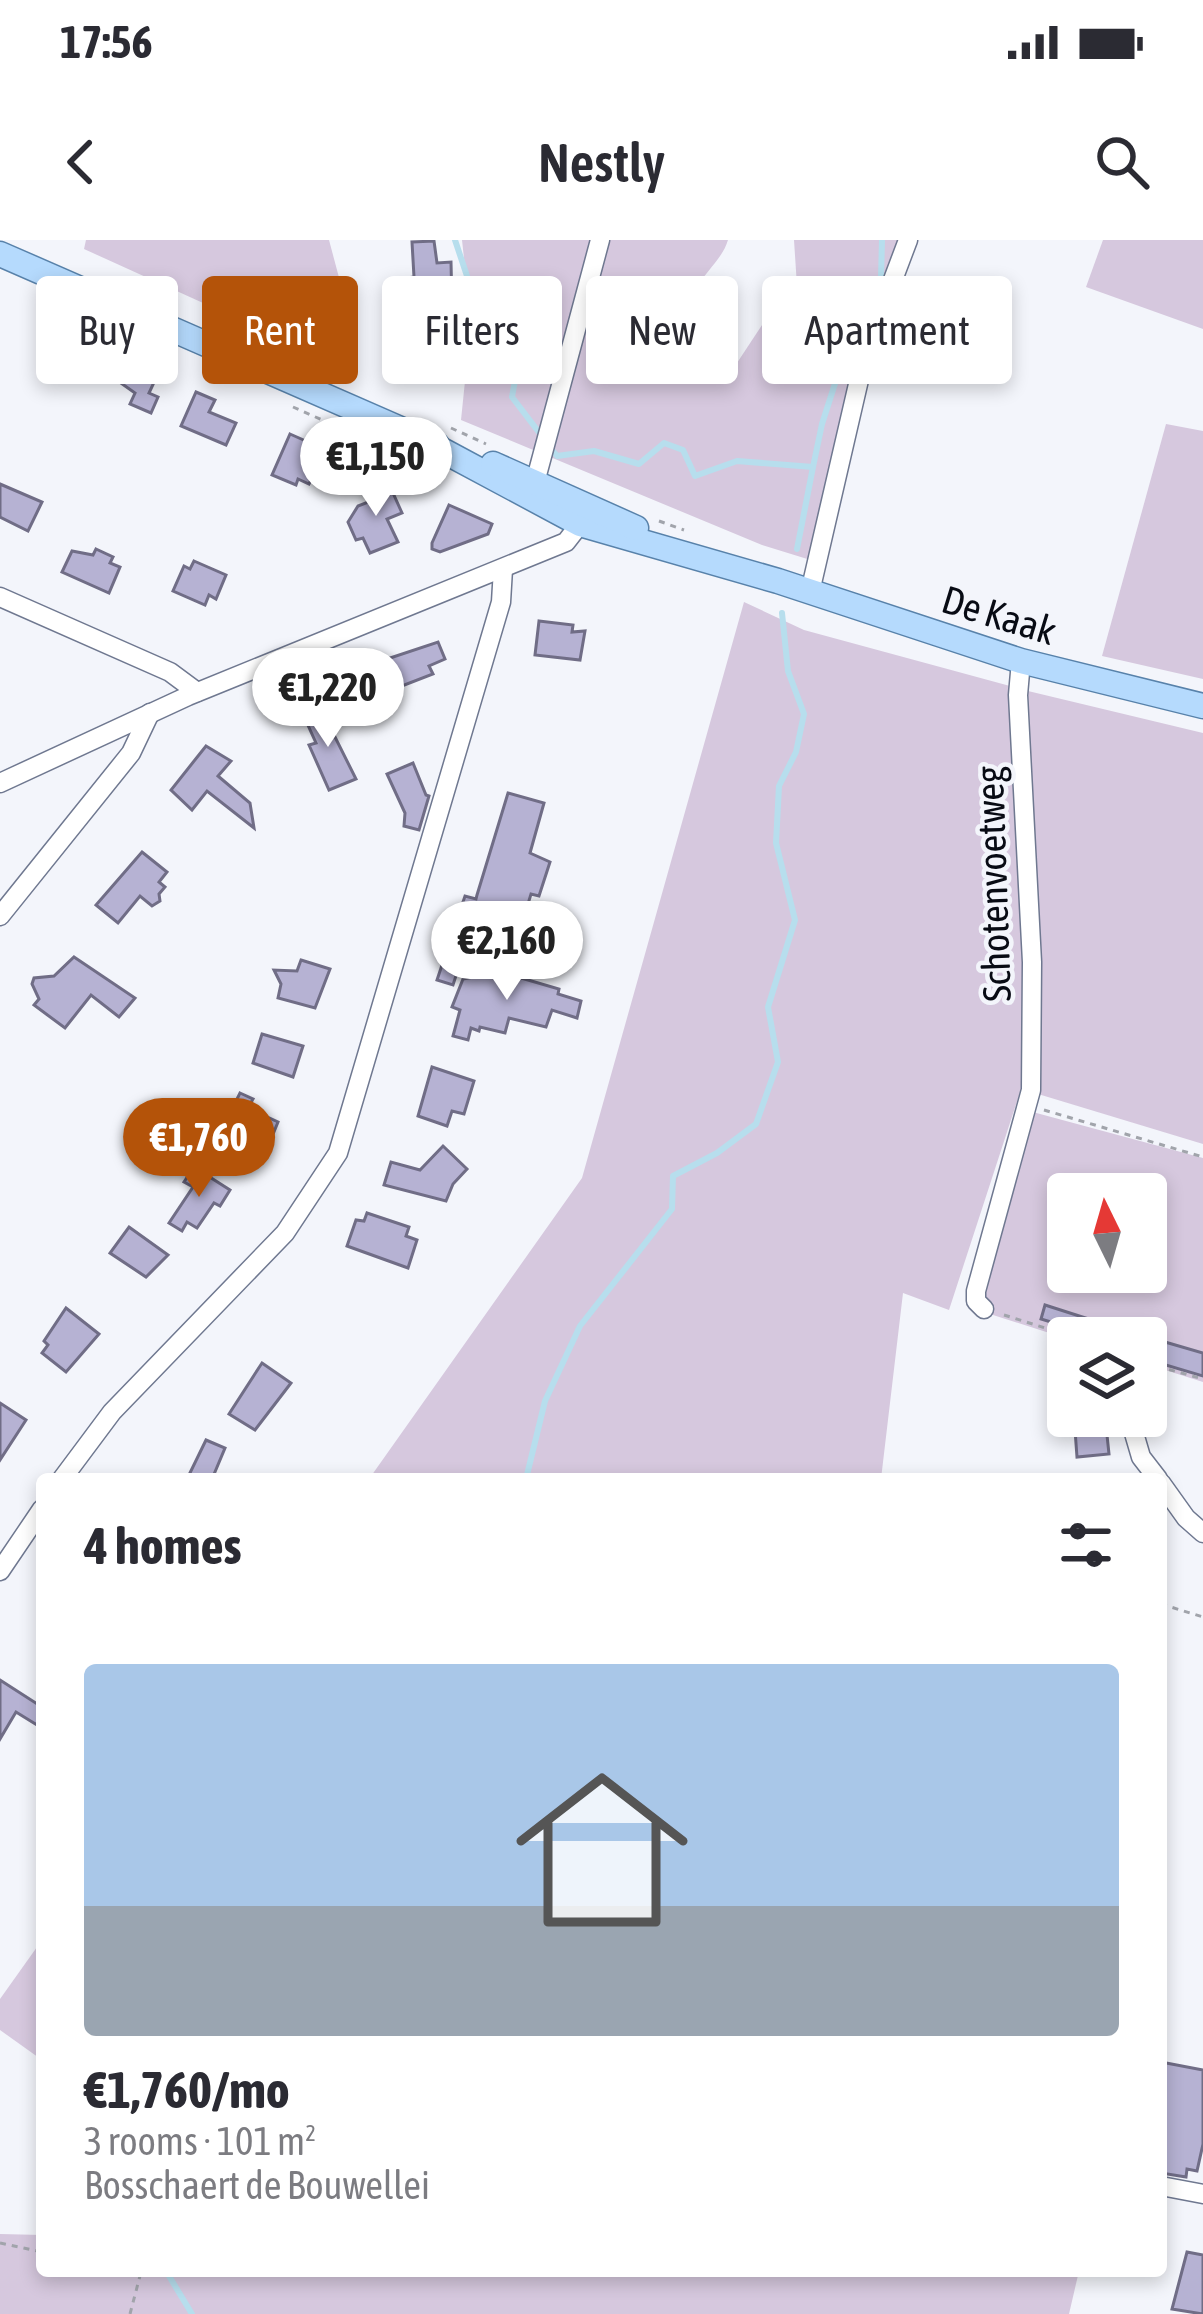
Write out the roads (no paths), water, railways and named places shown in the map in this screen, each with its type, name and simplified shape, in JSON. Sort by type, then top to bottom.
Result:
[{"type":"main road","points":[[0,254],[533,490],[687,542]]},
{"type":"main road","points":[[533,490],[580,524],[687,542]]},
{"type":"main road","name":"De Kaak","points":[[687,542],[778,581],[1021,661],[1203,706]]},
{"type":"street","points":[[533,490],[600,240]]},
{"type":"street","points":[[810,592],[866,354],[908,240]]},
{"type":"street","points":[[0,784],[197,692],[566,542],[580,524]]},
{"type":"street","points":[[66,1473],[112,1412],[285,1233],[338,1153],[501,602],[503,569]]},
{"type":"street","points":[[0,597],[170,672],[197,692]]},
{"type":"street","name":"Schotenvoetweg","points":[[984,1309],[976,1301],[976,1291],[1031,1090],[1032,962],[1018,695],[1021,661]]},
{"type":"street","points":[[0,916],[131,753],[150,713]]},
{"type":"street","points":[[1136,1437],[1153,1473]]},
{"type":"street","points":[[1167,1492],[1203,1533]]},
{"type":"street","points":[[0,1571],[36,1518]]},
{"type":"street","points":[[1167,2187],[1203,2194]]},
{"type":"waterway","points":[[455,240],[469,282],[516,375],[512,397],[541,435]]},
{"type":"waterway","points":[[813,467],[858,312],[881,278],[882,240]]},
{"type":"waterway","points":[[553,451],[557,456],[594,451],[639,464],[664,443],[683,450],[695,476],[737,461],[813,467],[797,549]]},
{"type":"waterway","points":[[527,1473],[545,1401],[580,1326],[672,1209],[673,1176],[717,1153],[756,1124],[778,1062],[768,1007],[795,920],[776,843],[779,786],[796,752],[804,714],[788,671],[782,613]]},
{"type":"waterway","points":[[170,2277],[192,2314]]}]
